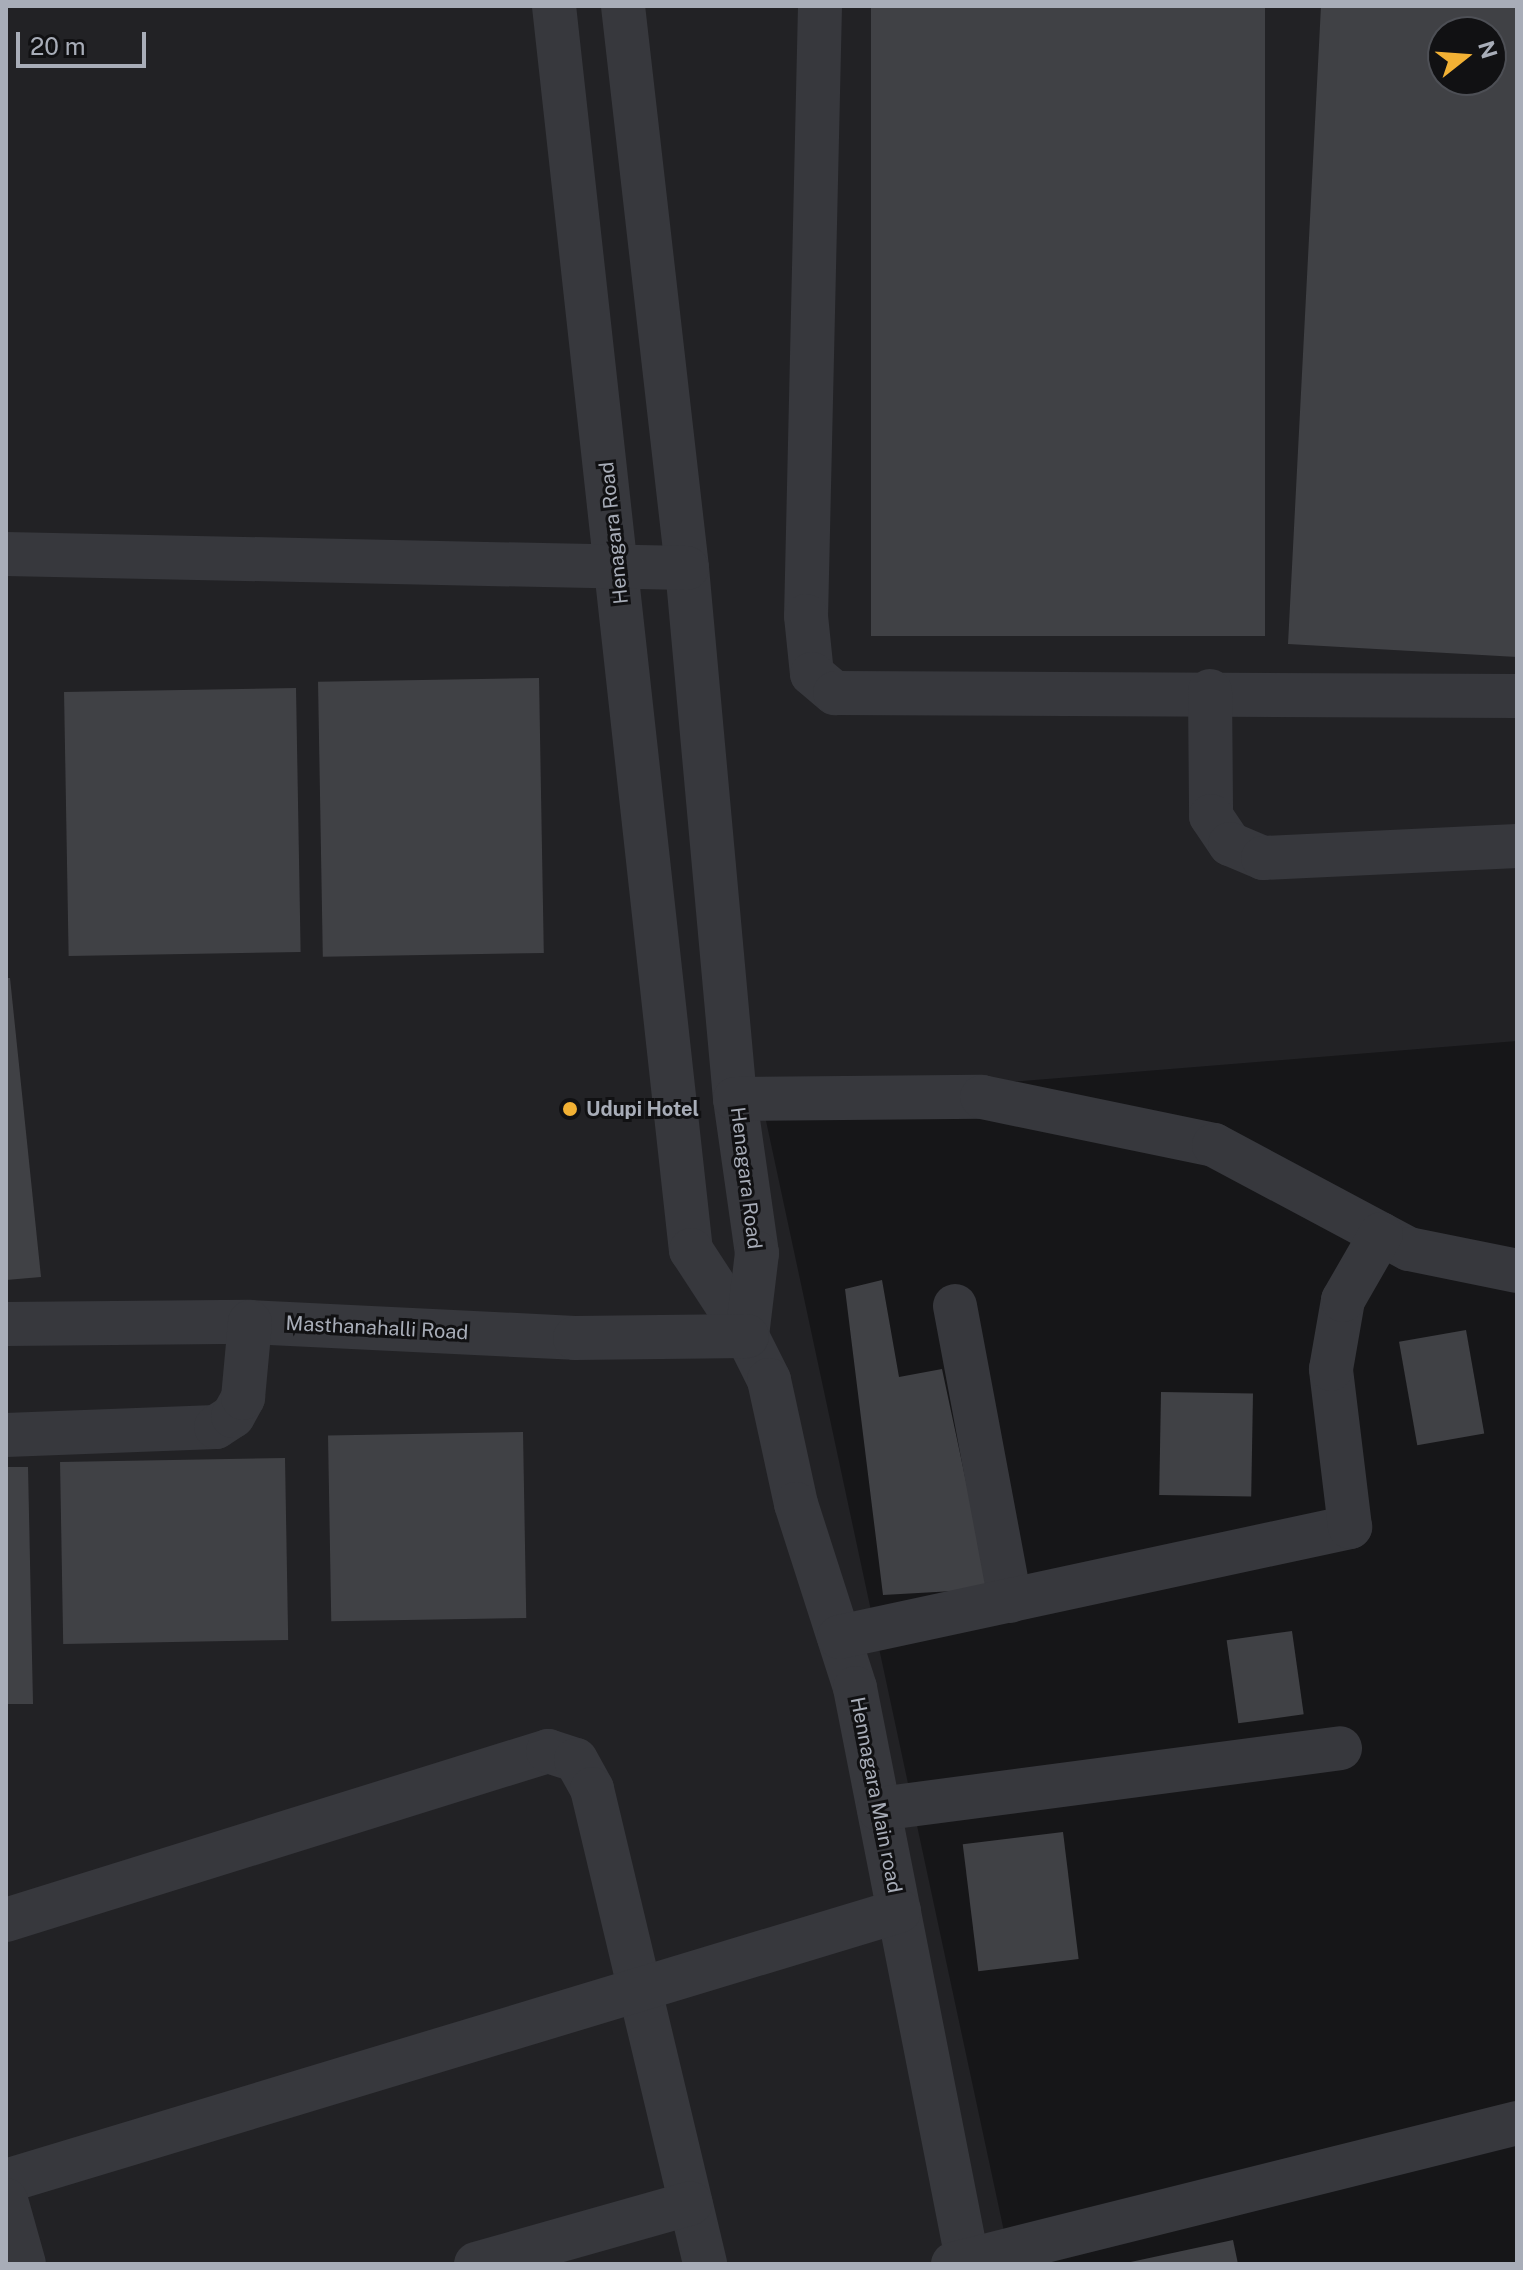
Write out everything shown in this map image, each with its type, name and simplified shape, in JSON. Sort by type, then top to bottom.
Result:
[{"type":"street","name":"Henagara Road","points":[[554,6],[618,565],[691,1250],[747,1336]]},
{"type":"street","name":"Henagara Road","points":[[623,6],[687,568],[735,1099],[757,1253],[747,1336]]},
{"type":"street","points":[[820,6],[806,616],[812,674],[835,693],[1210,691],[1517,696]]},
{"type":"street","points":[[6,554],[687,568]]},
{"type":"street","points":[[1210,691],[1211,816],[1230,844],[1263,858],[1517,846]]},
{"type":"street","points":[[735,1099],[982,1097],[1214,1145],[1409,1249],[1517,1271]]},
{"type":"street","points":[[839,1637],[1350,1527],[1331,1369],[1343,1300],[1381,1234]]},
{"type":"street","points":[[955,1306],[1010,1601]]},
{"type":"street","points":[[6,1435],[216,1427],[233,1416],[243,1398],[250,1322]]},
{"type":"street","name":"Masthanahalli Road","points":[[6,1324],[250,1322],[575,1338],[747,1336]]},
{"type":"street","name":"Hennagara Main road","points":[[747,1336],[769,1380],[796,1504],[855,1688],[963,2263]]},
{"type":"street","points":[[879,1809],[1340,1748]]},
{"type":"street","points":[[6,1920],[548,1751],[576,1760],[592,1789],[705,2264]]},
{"type":"street","points":[[6,2181],[899,1911]]},
{"type":"street","points":[[963,2263],[1517,2123]]},
{"type":"street","points":[[6,2200],[24,2264]]},
{"type":"street","points":[[476,2264],[691,2203]]},
{"type":"shaded area","points":[[6,6],[1517,6],[1517,1041],[762,1102],[1011,2264],[6,2264]]},
{"type":"building","points":[[871,6],[1265,6],[1265,636],[871,636]]},
{"type":"building","points":[[1321,6],[1517,6],[1517,657],[1288,644]]},
{"type":"building","points":[[539,678],[544,953],[323,957],[318,682]]},
{"type":"building","points":[[296,688],[301,952],[69,956],[64,692]]},
{"type":"building","points":[[6,978],[10,978],[41,1277],[6,1280]]},
{"type":"building","points":[[882,1280],[899,1377],[942,1369],[989,1589],[883,1595],[845,1289]]},
{"type":"building","points":[[1466,1330],[1484,1433],[1417,1445],[1399,1342]]},
{"type":"building","points":[[1161,1392],[1253,1394],[1251,1497],[1159,1495]]},
{"type":"building","points":[[523,1432],[526,1618],[331,1621],[328,1435]]},
{"type":"building","points":[[285,1458],[288,1640],[63,1644],[60,1462]]},
{"type":"building","points":[[6,1467],[28,1467],[33,1704],[6,1704]]},
{"type":"building","points":[[1292,1631],[1304,1714],[1238,1723],[1227,1640]]},
{"type":"building","points":[[1063,1832],[1079,1959],[978,1971],[963,1844]]},
{"type":"building","points":[[1233,2240],[1238,2264],[1126,2264],[1126,2263]]},
{"type":"place","name":"Udupi Hotel","points":[[570,1109]]}]
